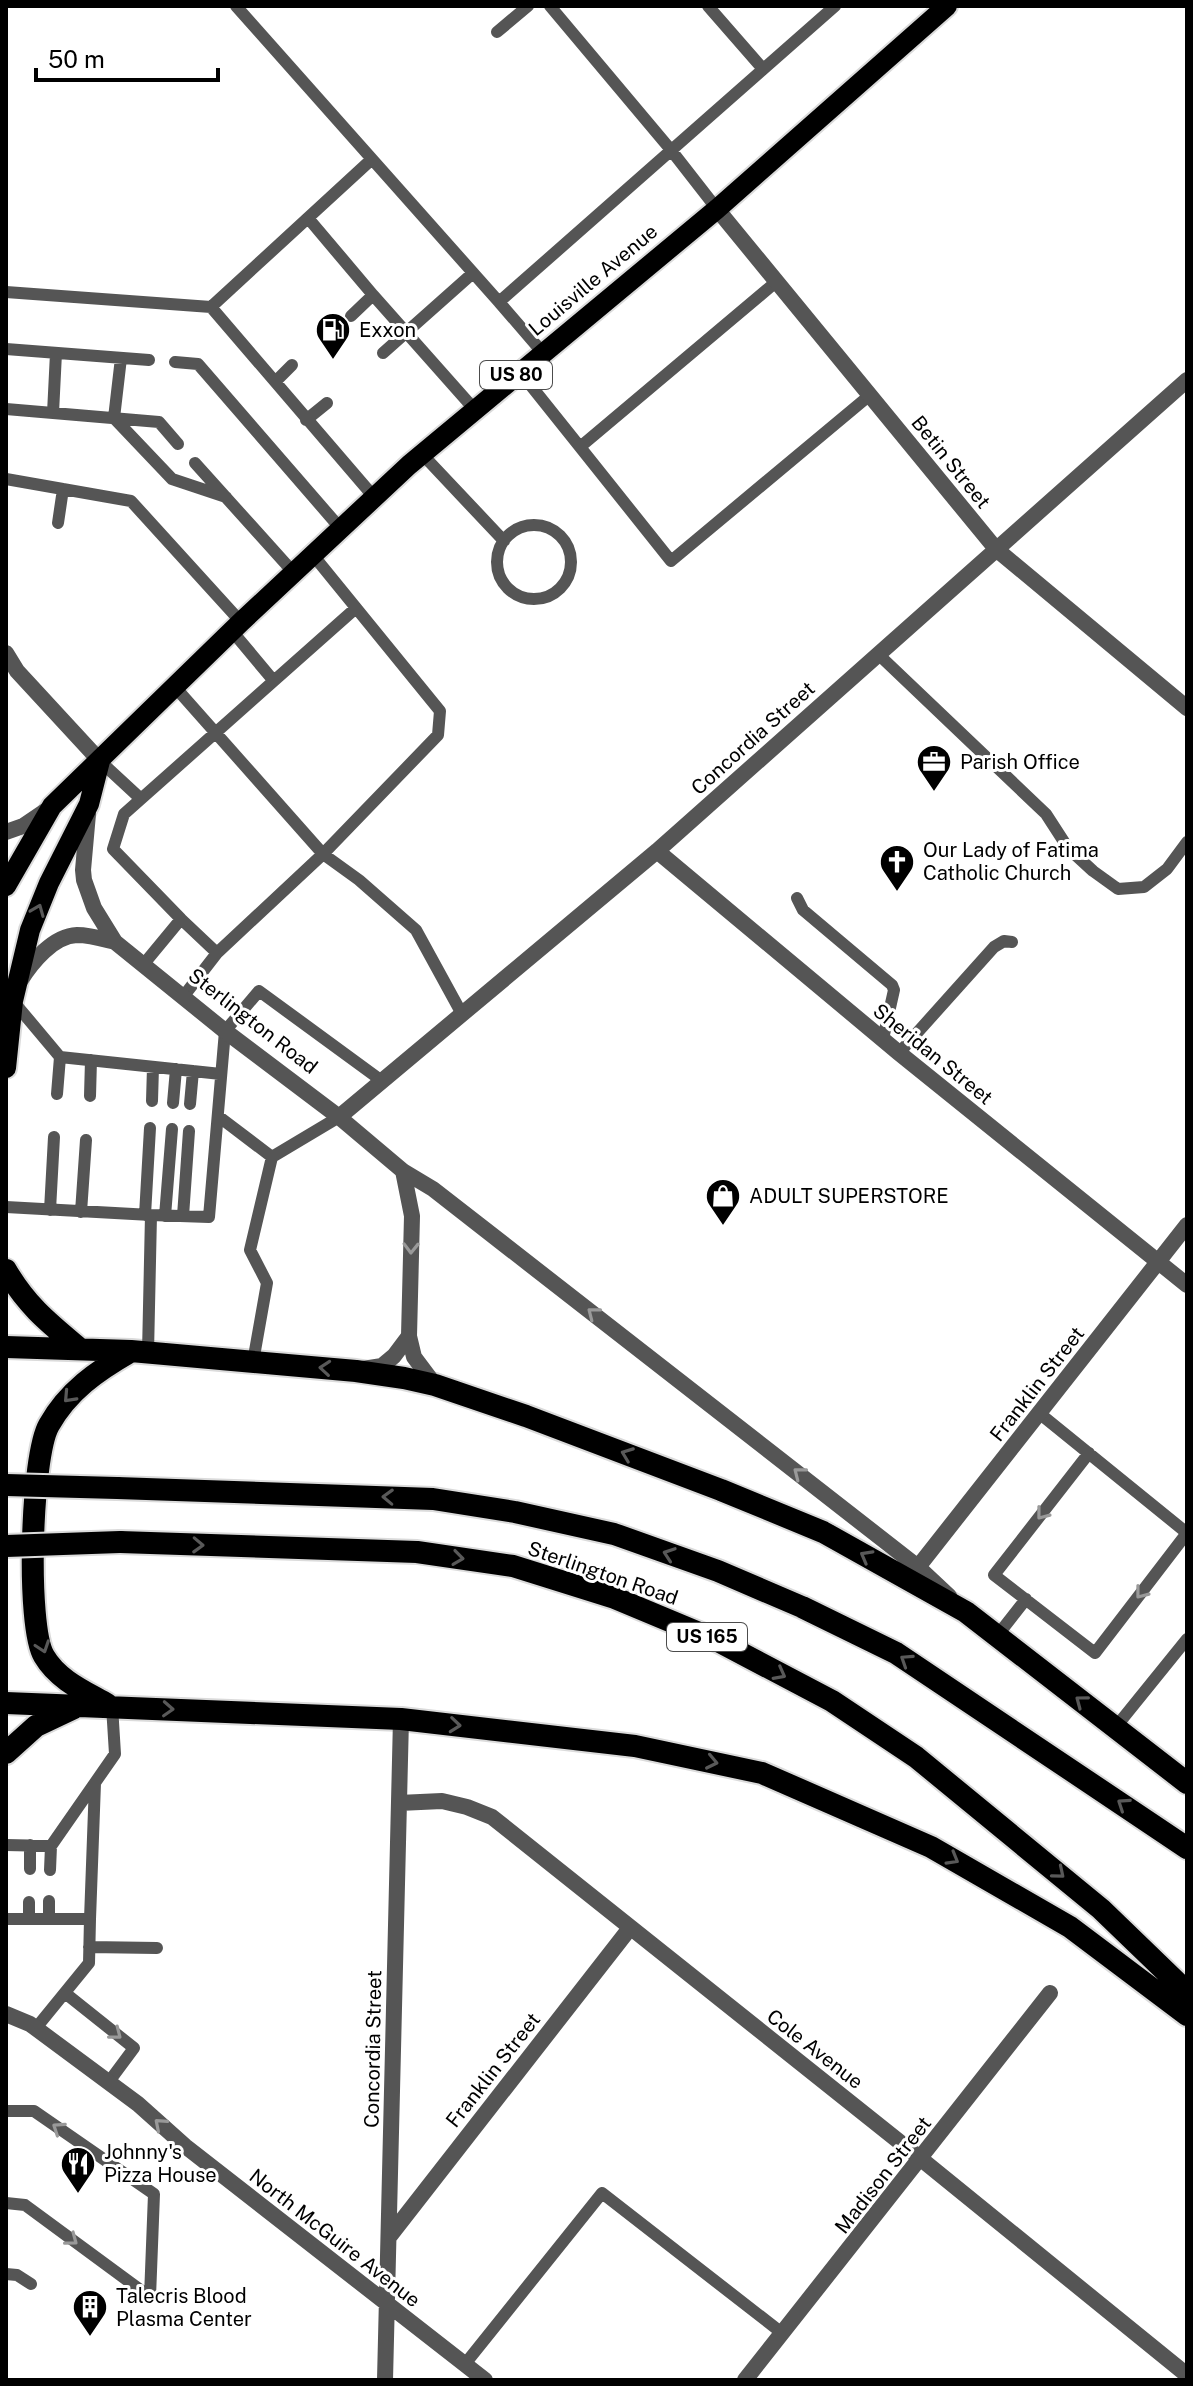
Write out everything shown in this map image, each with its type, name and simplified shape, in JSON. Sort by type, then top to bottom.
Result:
[{"type":"highway","points":[[6,1270],[35,1312],[80,1349]]},
{"type":"highway","points":[[6,1347],[140,1352],[356,1371],[435,1385],[526,1416],[823,1532],[966,1612],[1187,1783]]},
{"type":"highway","points":[[112,1706],[69,1683],[43,1655],[35,1614],[34,1511],[39,1452],[47,1428],[62,1405],[91,1375],[140,1352]]},
{"type":"highway","name":"Sterlington Road","points":[[6,1485],[433,1499],[515,1512],[614,1534],[718,1571],[802,1607],[896,1653],[1187,1848]]},
{"type":"highway","name":"Sterlington Road","points":[[6,1546],[120,1542],[417,1552],[513,1566],[615,1598],[703,1635],[832,1701],[916,1757],[1101,1909],[1187,1992]]},
{"type":"highway","points":[[6,1703],[401,1719],[635,1746],[762,1773],[931,1847],[1070,1927],[1187,2015]]},
{"type":"highway","points":[[6,1753],[36,1726],[79,1705]]},
{"type":"main road","name":"Louisville Avenue","points":[[100,761],[237,627],[422,454],[717,209],[947,6]]},
{"type":"main road","points":[[6,1068],[14,994],[30,930],[49,883],[89,804],[100,761]]},
{"type":"main road","name":"US 80","points":[[6,886],[52,806],[100,761]]},
{"type":"street","name":"Betin Street","points":[[717,209],[996,549],[1187,708]]},
{"type":"street","name":"Concordia Street","points":[[339,1117],[657,851],[1187,380]]},
{"type":"street","points":[[6,653],[17,671],[100,761]]},
{"type":"street","name":"Sterlington Road","points":[[89,804],[84,840],[84,880],[94,908],[115,942],[225,1031],[339,1117],[403,1171],[433,1189],[918,1567],[966,1612]]},
{"type":"street","points":[[6,832],[23,826],[52,806]]},
{"type":"street","name":"Sheridan Street","points":[[657,851],[899,1053],[1187,1285]]},
{"type":"street","name":"Sterlington Road","points":[[14,994],[29,966],[62,939],[84,935],[115,942]]},
{"type":"street","points":[[403,1171],[412,1216],[409,1336],[414,1357],[435,1385]]},
{"type":"street","name":"Franklin Street","points":[[918,1567],[1187,1225]]},
{"type":"street","points":[[356,1371],[382,1366],[409,1336]]},
{"type":"street","name":"Concordia Street","points":[[385,2380],[401,1719]]},
{"type":"street","name":"Cole Avenue","points":[[399,1803],[442,1801],[492,1817],[1187,2375]]},
{"type":"street","name":"Franklin Street","points":[[389,2237],[630,1928]]},
{"type":"street","name":"Madison Street","points":[[745,2380],[1050,1993]]},
{"type":"street","name":"North McGuire Avenue","points":[[6,2014],[36,2028],[108,2083],[485,2380]]},
{"type":"lane","points":[[236,6],[543,353]]},
{"type":"lane","points":[[497,32],[528,6]]},
{"type":"lane","points":[[550,6],[717,209]]},
{"type":"lane","points":[[708,6],[763,69]]},
{"type":"lane","points":[[499,302],[835,6]]},
{"type":"lane","points":[[211,307],[372,159]]},
{"type":"lane","points":[[308,218],[475,410]]},
{"type":"lane","points":[[383,353],[473,273]]},
{"type":"lane","points":[[580,447],[776,282]]},
{"type":"lane","points":[[6,292],[211,307],[374,497]]},
{"type":"lane","points":[[351,316],[373,295]]},
{"type":"lane","points":[[6,349],[149,360]]},
{"type":"lane","points":[[53,413],[56,353]]},
{"type":"lane","points":[[114,418],[121,358]]},
{"type":"lane","points":[[175,362],[198,364],[341,529]]},
{"type":"lane","points":[[276,381],[292,365]]},
{"type":"lane","points":[[520,372],[671,561],[870,395]]},
{"type":"lane","points":[[306,420],[327,403]]},
{"type":"lane","points":[[6,409],[159,422],[178,444]]},
{"type":"lane","points":[[114,418],[172,479],[226,497]]},
{"type":"lane","points":[[422,454],[504,541]]},
{"type":"lane","points":[[195,463],[294,573]]},
{"type":"lane","points":[[6,479],[131,501],[237,627],[273,680]]},
{"type":"lane","points":[[58,523],[63,489]]},
{"type":"lane","points":[[525,526],[550,528],[568,546],[570,571],[565,583],[555,592],[533,599],[512,591],[499,573],[499,551],[504,541],[525,526]]},
{"type":"lane","points":[[183,997],[217,953],[323,854],[438,735],[440,711],[313,555]]},
{"type":"lane","points":[[217,953],[113,849],[124,814],[356,608]]},
{"type":"lane","points":[[878,654],[1046,814],[1068,848],[1118,889],[1144,887],[1167,869],[1187,842]]},
{"type":"lane","points":[[175,687],[323,854],[359,880],[416,930],[462,1014]]},
{"type":"lane","points":[[100,761],[141,799]]},
{"type":"lane","points":[[797,898],[803,910],[892,985],[894,990],[883,1039]]},
{"type":"lane","points":[[143,965],[181,919]]},
{"type":"lane","points":[[899,1053],[994,947],[1004,941],[1012,942]]},
{"type":"lane","points":[[6,1207],[209,1217],[225,1031],[259,991],[382,1081]]},
{"type":"lane","points":[[14,994],[60,1057],[57,1094]]},
{"type":"lane","points":[[60,1057],[221,1074]]},
{"type":"lane","points":[[90,1096],[91,1060]]},
{"type":"lane","points":[[152,1101],[153,1067]]},
{"type":"lane","points":[[173,1103],[176,1069]]},
{"type":"lane","points":[[190,1104],[193,1071]]},
{"type":"lane","points":[[218,1116],[272,1157]]},
{"type":"lane","points":[[253,1362],[267,1283],[250,1250],[272,1157],[339,1117]]},
{"type":"lane","points":[[140,1352],[150,1128]]},
{"type":"lane","points":[[165,1216],[172,1129]]},
{"type":"lane","points":[[183,1216],[189,1131]]},
{"type":"lane","points":[[50,1210],[54,1137]]},
{"type":"lane","points":[[81,1212],[86,1140]]},
{"type":"lane","points":[[1039,1413],[1089,1453],[1187,1533],[1095,1653],[994,1575],[1089,1453]]},
{"type":"lane","points":[[997,1636],[1026,1599]]},
{"type":"lane","points":[[1115,1728],[1187,1639]]},
{"type":"lane","points":[[50,1870],[51,1846],[115,1754],[112,1706]]},
{"type":"lane","points":[[36,2028],[89,1963],[95,1783]]},
{"type":"lane","points":[[6,1845],[51,1846]]},
{"type":"lane","points":[[30,1845],[30,1869]]},
{"type":"lane","points":[[49,1901],[49,1919]]},
{"type":"lane","points":[[29,1902],[29,1919]]},
{"type":"lane","points":[[6,1919],[90,1919]]},
{"type":"lane","points":[[89,1947],[157,1948]]},
{"type":"lane","points":[[65,1993],[134,2048],[108,2083]]},
{"type":"lane","points":[[6,2111],[34,2111],[154,2194],[150,2297],[25,2205],[6,2203]]},
{"type":"lane","points":[[465,2364],[602,2193],[782,2333]]},
{"type":"lane","points":[[6,2274],[17,2275],[31,2284]]},
{"type":"place","name":"Exxon","points":[[333,361]]},
{"type":"place","name":"Parish Office","points":[[934,793]]},
{"type":"place","name":"Our Lady of Fatima Catholic Church","points":[[897,893]]},
{"type":"place","name":"ADULT SUPERSTORE","points":[[723,1227]]},
{"type":"place","name":"Johnny's Pizza House","points":[[78,2195]]},
{"type":"place","name":"Talecris Blood Plasma Center","points":[[90,2338]]}]
